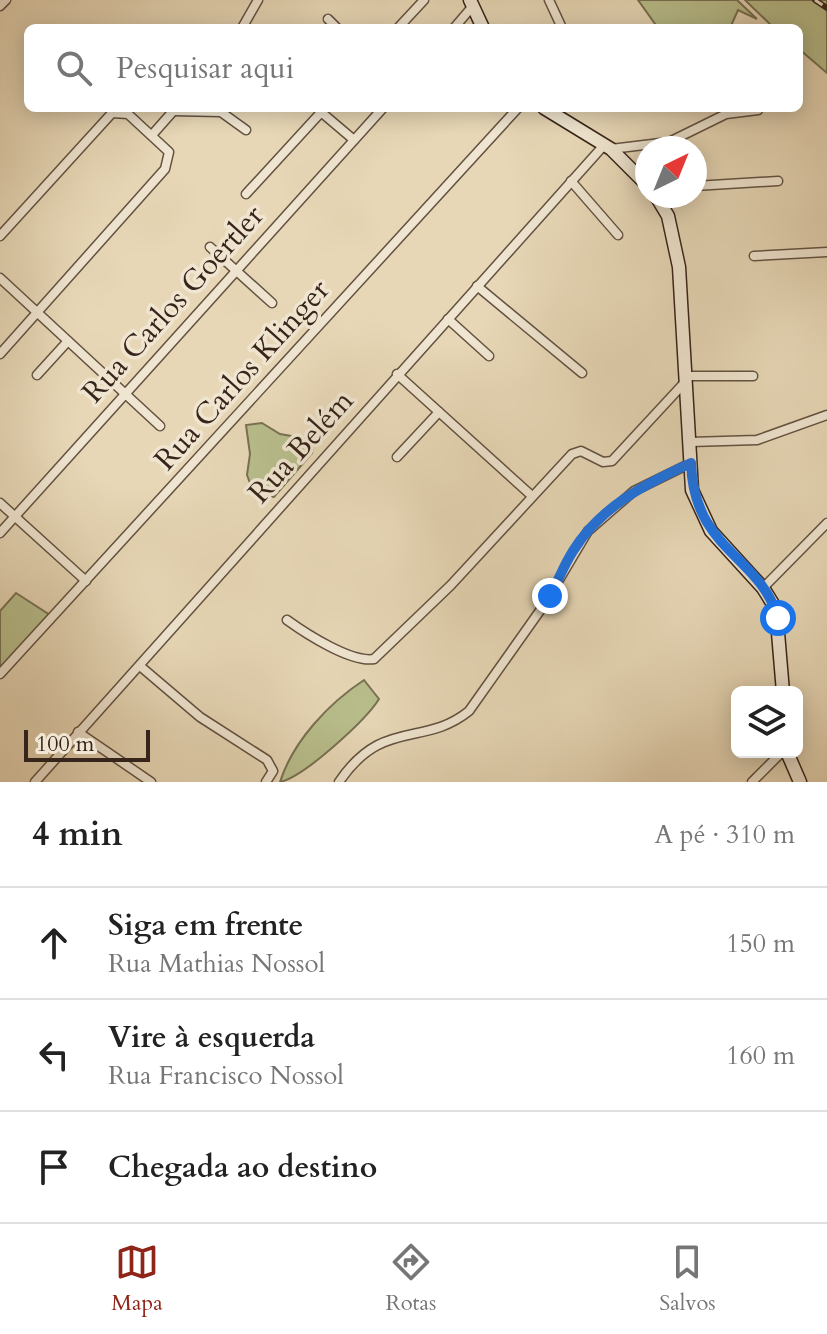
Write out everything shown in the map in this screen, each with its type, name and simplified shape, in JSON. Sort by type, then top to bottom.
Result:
[{"type":"street","points":[[0,6],[6,0]]},
{"type":"street","points":[[244,24],[258,0]]},
{"type":"street","points":[[402,24],[424,0]]},
{"type":"street","points":[[549,0],[560,24]]},
{"type":"street","points":[[457,24],[471,4],[481,24]]},
{"type":"street","points":[[328,19],[333,24]]},
{"type":"street","points":[[152,135],[172,112]]},
{"type":"street","points":[[221,112],[246,130]]},
{"type":"street","points":[[246,194],[321,112]]},
{"type":"street","points":[[325,112],[354,140]]},
{"type":"street","name":"Rua Carlos Goertler","points":[[0,533],[379,112]]},
{"type":"street","name":"Rua Carlos Klinger","points":[[0,674],[514,112]]},
{"type":"street","points":[[551,112],[608,146],[635,173]]},
{"type":"street","points":[[608,146],[669,142],[726,114],[742,112]]},
{"type":"street","points":[[0,236],[112,113],[128,114],[169,152],[168,165],[0,354]]},
{"type":"street","name":"Rua Belém","points":[[35,782],[397,374],[571,181],[608,146]]},
{"type":"street","points":[[571,181],[618,235]]},
{"type":"street","points":[[707,185],[778,181]]},
{"type":"street","points":[[663,208],[676,245],[688,378],[692,490],[704,519],[730,554],[763,588],[778,618],[783,686]]},
{"type":"street","points":[[210,247],[272,303]]},
{"type":"street","points":[[754,256],[827,252]]},
{"type":"street","points":[[0,278],[160,426]]},
{"type":"street","points":[[477,286],[582,373]]},
{"type":"street","points":[[448,319],[489,356]]},
{"type":"street","points":[[37,375],[68,341]]},
{"type":"street","points":[[397,374],[532,496]]},
{"type":"street","points":[[287,620],[323,643],[365,660],[374,659],[451,585],[576,452],[612,461],[688,378],[753,376]]},
{"type":"street","points":[[397,457],[439,412]]},
{"type":"street","points":[[690,442],[757,440],[827,415]]},
{"type":"street","points":[[339,782],[354,760],[374,745],[453,721],[469,711],[544,605],[588,531],[634,491],[691,463]]},
{"type":"street","points":[[0,503],[86,581]]},
{"type":"street","points":[[763,588],[826,526]]},
{"type":"street","points":[[140,666],[200,717],[271,765],[273,771],[266,782]]},
{"type":"street","points":[[78,732],[151,782]]},
{"type":"street","points":[[752,782],[778,758]]},
{"type":"street","points":[[788,758],[800,782]]},
{"type":"green space","points":[[638,0],[737,0],[757,19],[738,10],[732,24],[655,24]]},
{"type":"green space","points":[[745,0],[827,0],[827,73],[803,52],[803,24],[770,24]]},
{"type":"green space","points":[[262,423],[280,434],[314,440],[312,453],[274,497],[254,494],[247,475],[250,454],[246,425]]},
{"type":"green space","points":[[16,593],[53,617],[0,674],[0,611]]},
{"type":"green space","points":[[364,680],[379,699],[372,708],[318,759],[280,782],[294,752],[314,724]]},
{"type":"railway","points":[[815,0],[827,8]]},
{"type":"route","points":[[550,596],[572,551],[600,519],[634,491],[691,463],[692,490],[704,519],[730,554],[763,588],[778,618]]}]
